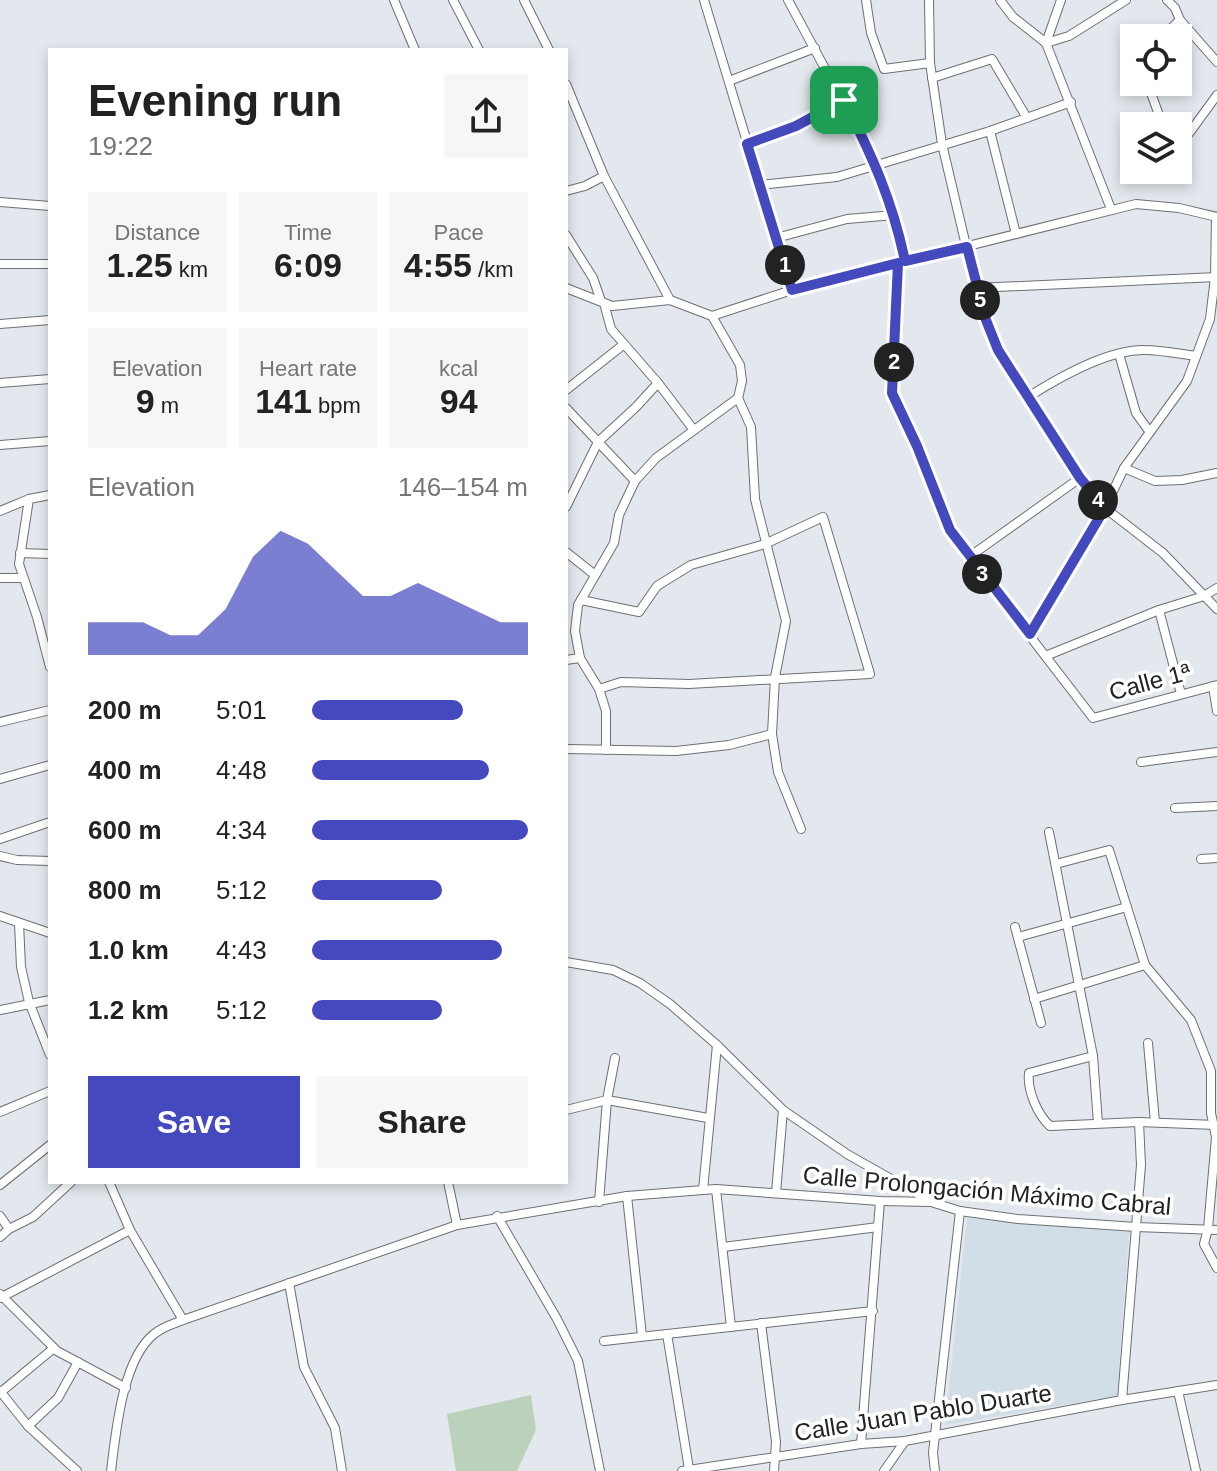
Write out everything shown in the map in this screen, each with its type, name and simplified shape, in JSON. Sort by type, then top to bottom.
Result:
[{"type":"street","points":[[394,0],[414,48]]},
{"type":"street","points":[[453,0],[478,48]]},
{"type":"street","points":[[524,0],[548,48]]},
{"type":"street","points":[[704,0],[792,290]]},
{"type":"street","points":[[788,0],[876,164],[895,215],[901,262],[892,393],[950,530],[969,557],[1048,655],[1159,610],[1204,596],[1217,588]]},
{"type":"street","points":[[866,0],[871,33],[884,69],[930,63]]},
{"type":"street","points":[[929,0],[930,63],[942,144],[976,288],[998,350],[1080,478],[1105,508],[1163,553],[1217,609]]},
{"type":"street","points":[[1000,0],[1013,17],[1046,43],[1111,209]]},
{"type":"street","points":[[1046,43],[1061,0]]},
{"type":"street","points":[[1046,43],[1069,36],[1126,0]]},
{"type":"street","points":[[1167,0],[1180,20],[1217,62]]},
{"type":"street","points":[[1176,24],[1180,20]]},
{"type":"street","points":[[729,81],[815,48]]},
{"type":"street","points":[[932,78],[992,59],[1027,118]]},
{"type":"street","points":[[568,89],[604,176],[670,300]]},
{"type":"street","points":[[1192,129],[1217,95]]},
{"type":"street","points":[[747,144],[796,126],[844,100]]},
{"type":"street","points":[[759,185],[837,177],[990,131],[1071,102]]},
{"type":"street","points":[[990,131],[1016,234]]},
{"type":"street","points":[[568,190],[604,176]]},
{"type":"street","points":[[0,202],[48,206]]},
{"type":"street","points":[[568,289],[612,306],[670,300],[712,316],[792,290],[1136,204],[1179,208],[1216,217],[1216,277],[1210,319],[1187,381],[1124,468],[1105,508],[1030,634]]},
{"type":"street","points":[[776,238],[847,219],[895,215]]},
{"type":"street","points":[[568,238],[593,278],[611,329],[693,429]]},
{"type":"street","points":[[0,264],[48,264]]},
{"type":"street","points":[[976,288],[1216,277]]},
{"type":"street","points":[[712,316],[740,365],[742,381],[738,398],[751,427],[755,499],[786,621],[775,677],[772,734],[778,772],[801,829]]},
{"type":"street","points":[[0,324],[48,320]]},
{"type":"street","points":[[568,388],[623,345]]},
{"type":"street","points":[[1028,397],[1052,382],[1119,354],[1143,349],[1196,356]]},
{"type":"street","points":[[1119,354],[1136,413],[1149,431]]},
{"type":"street","points":[[0,383],[48,379]]},
{"type":"street","points":[[568,503],[598,442],[658,383]]},
{"type":"street","points":[[606,750],[606,711],[599,689],[580,658],[575,631],[581,600],[614,543],[619,515],[635,481],[656,458],[738,398]]},
{"type":"street","points":[[568,410],[635,481]]},
{"type":"street","points":[[0,445],[48,441]]},
{"type":"street","points":[[1124,468],[1155,481],[1182,480],[1217,473]]},
{"type":"street","points":[[969,557],[1080,478]]},
{"type":"street","points":[[0,511],[29,499],[48,495]]},
{"type":"street","points":[[29,499],[19,564],[48,659]]},
{"type":"street","points":[[581,600],[639,612],[657,586],[691,565],[765,544],[823,517],[870,674],[689,684],[621,682],[599,689]]},
{"type":"street","points":[[20,553],[48,554]]},
{"type":"street","points":[[568,554],[595,575]]},
{"type":"street","points":[[0,578],[23,578]]},
{"type":"street","points":[[1159,610],[1181,694]]},
{"type":"street","points":[[37,617],[48,617]]},
{"type":"street","name":"Calle 1ª","points":[[1048,655],[1093,718],[1215,686]]},
{"type":"street","points":[[568,660],[580,658]]},
{"type":"street","points":[[1215,686],[1217,711]]},
{"type":"street","points":[[0,722],[48,710]]},
{"type":"street","points":[[568,749],[676,751],[729,745],[772,734]]},
{"type":"street","points":[[1141,762],[1217,752]]},
{"type":"street","points":[[0,779],[48,766]]},
{"type":"street","points":[[1175,808],[1217,806]]},
{"type":"street","points":[[0,839],[48,823]]},
{"type":"street","points":[[1049,832],[1093,1056],[1098,1123]]},
{"type":"street","points":[[1056,864],[1109,850],[1145,965],[1191,1020],[1214,1070],[1211,1113],[1216,1125],[1212,1230],[1204,1244],[1217,1268]]},
{"type":"street","points":[[0,856],[48,861]]},
{"type":"street","points":[[1201,859],[1217,858]]},
{"type":"street","points":[[1018,937],[1127,907]]},
{"type":"street","points":[[0,916],[48,932]]},
{"type":"street","points":[[19,923],[21,967],[29,1002],[48,1050]]},
{"type":"street","points":[[1015,927],[1041,1023]]},
{"type":"street","points":[[568,962],[613,970],[640,983],[670,1004],[717,1045],[783,1110],[847,1154],[931,1202]]},
{"type":"street","points":[[1034,999],[1145,965]]},
{"type":"street","points":[[0,1010],[48,1000]]},
{"type":"street","points":[[1148,1043],[1155,1122]]},
{"type":"street","points":[[703,1190],[717,1045]]},
{"type":"street","points":[[1093,1056],[1029,1073],[1027,1078],[1047,1124],[1155,1122],[1216,1125]]},
{"type":"street","points":[[599,1202],[607,1100],[615,1058]]},
{"type":"street","points":[[0,1111],[48,1092]]},
{"type":"street","points":[[568,1110],[607,1100],[708,1118]]},
{"type":"street","points":[[776,1193],[783,1110]]},
{"type":"street","points":[[1122,1400],[1141,1165],[1139,1122]]},
{"type":"street","points":[[0,1185],[48,1147]]},
{"type":"street","points":[[0,1237],[33,1217],[69,1184]]},
{"type":"street","points":[[110,1184],[130,1230],[183,1320]]},
{"type":"street","points":[[448,1184],[457,1225]]},
{"type":"street","points":[[716,1189],[731,1327]]},
{"type":"street","name":"Calle Prolongación Máximo Cabral","points":[[111,1471],[121,1401],[138,1354],[157,1331],[457,1225],[497,1216],[627,1196],[716,1189],[931,1202],[960,1211],[1018,1219],[1212,1230]]},
{"type":"street","points":[[627,1196],[642,1336]]},
{"type":"street","points":[[861,1444],[880,1201]]},
{"type":"street","points":[[935,1471],[933,1453],[960,1211]]},
{"type":"street","points":[[0,1216],[9,1229]]},
{"type":"street","points":[[497,1216],[578,1361],[600,1471]]},
{"type":"street","points":[[723,1247],[878,1227]]},
{"type":"street","points":[[126,1388],[54,1348],[1,1296],[130,1230]]},
{"type":"street","points":[[289,1283],[304,1367],[335,1428],[342,1471]]},
{"type":"street","points":[[604,1341],[873,1311]]},
{"type":"street","points":[[761,1323],[776,1442],[774,1471]]},
{"type":"street","points":[[667,1334],[685,1470]]},
{"type":"street","points":[[54,1348],[0,1392],[28,1426],[77,1471]]},
{"type":"street","points":[[28,1426],[58,1398],[78,1362]]},
{"type":"street","name":"Calle Juan Pablo Duarte","points":[[685,1470],[861,1444],[905,1441],[1217,1385]]},
{"type":"street","points":[[1178,1391],[1196,1471]]},
{"type":"street","points":[[884,1471],[905,1441]]},
{"type":"shaded area","points":[[967,1218],[1129,1232],[1117,1396],[945,1425]]},
{"type":"green space","points":[[531,1395],[536,1430],[517,1471],[456,1471],[447,1414]]},
{"type":"route","points":[[844,100],[878,167],[895,215],[905,261],[967,247],[976,288],[998,350],[1080,478],[1105,508],[1030,634],[950,530],[892,393],[898,263],[792,290],[747,144],[796,126],[844,100]]}]
